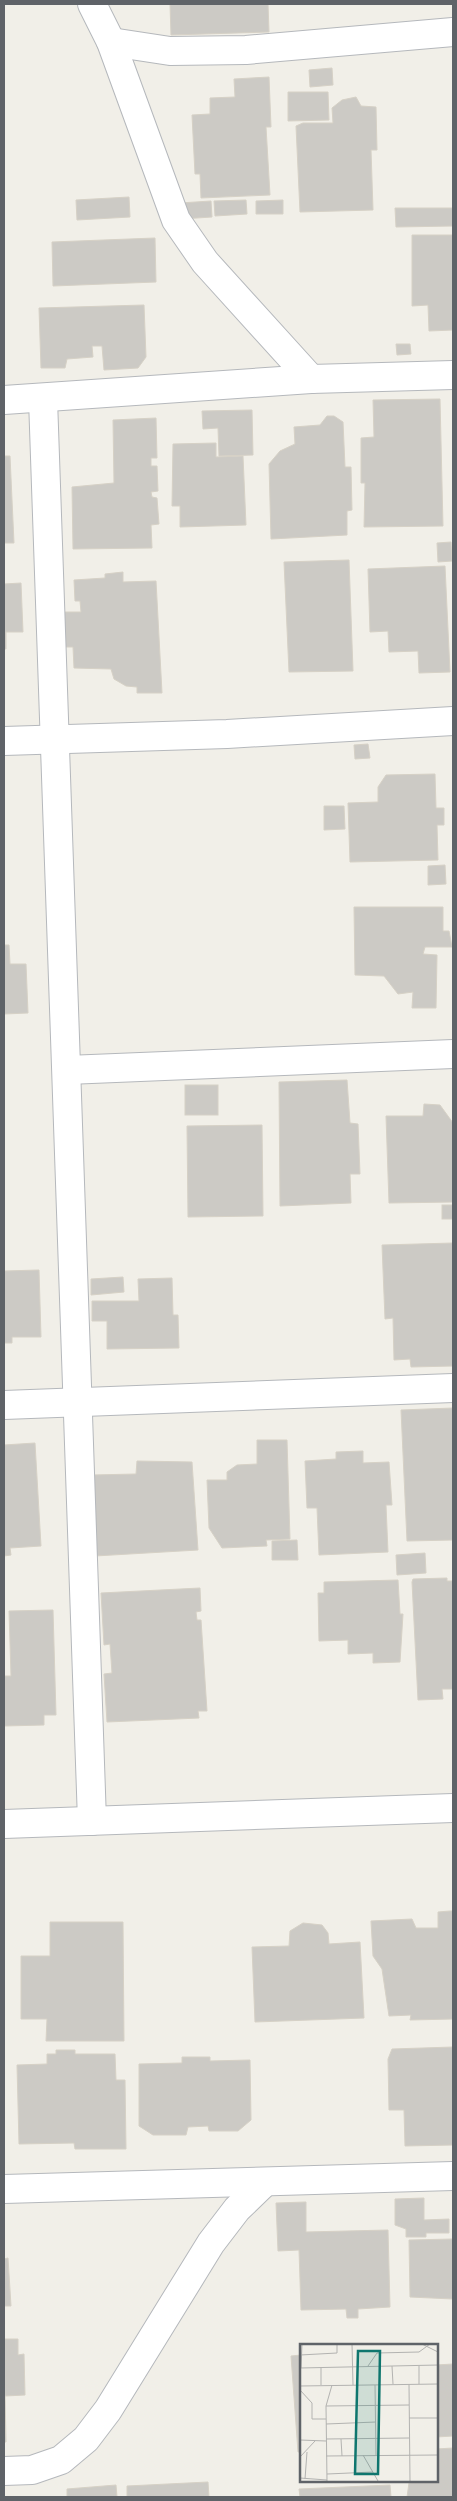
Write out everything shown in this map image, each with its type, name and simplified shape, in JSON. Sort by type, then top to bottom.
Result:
[{"type":"street","points":[[92,4],[111,42],[122,76],[168,193],[176,220],[205,262],[311,379]]},
{"type":"street","points":[[111,42],[170,51],[246,50],[453,32]]},
{"type":"street","points":[[4,400],[311,379],[453,375]]},
{"type":"street","points":[[43,398],[92,1821]]},
{"type":"street","points":[[4,741],[453,721]]},
{"type":"street","points":[[67,1070],[453,1054]]},
{"type":"street","points":[[4,1405],[453,1388]]},
{"type":"street","points":[[4,1824],[453,1808]]},
{"type":"street","points":[[4,2189],[453,2176]]},
{"type":"street","points":[[4,2470],[32,2470],[61,2460],[86,2439],[108,2410],[211,2243],[237,2209],[265,2182]]},
{"type":"building","points":[[170,4],[268,4],[269,32],[171,35]]},
{"type":"building","points":[[332,68],[333,85],[310,87],[309,70]]},
{"type":"building","points":[[269,77],[271,127],[266,127],[270,195],[201,198],[200,174],[195,174],[192,115],[210,114],[210,98],[235,97],[234,79]]},
{"type":"building","points":[[288,92],[328,92],[329,120],[288,121]]},
{"type":"building","points":[[356,97],[361,106],[376,107],[377,150],[371,150],[373,210],[300,212],[296,126],[303,123],[333,123],[332,108],[342,100]]},
{"type":"building","points":[[129,197],[130,217],[77,220],[76,200]]},
{"type":"building","points":[[246,200],[247,214],[215,216],[214,201]]},
{"type":"building","points":[[283,200],[283,214],[256,214],[256,201]]},
{"type":"building","points":[[211,201],[212,217],[181,219],[180,203]]},
{"type":"building","points":[[395,208],[453,208],[453,226],[396,227]]},
{"type":"building","points":[[412,235],[453,235],[453,330],[429,331],[428,305],[412,306]]},
{"type":"building","points":[[155,238],[156,282],[53,286],[52,242]]},
{"type":"building","points":[[144,305],[146,357],[138,368],[104,370],[102,346],[92,346],[93,357],[67,359],[65,368],[41,368],[39,308]]},
{"type":"building","points":[[396,344],[410,344],[411,354],[397,355]]},
{"type":"building","points":[[440,399],[443,526],[364,527],[365,483],[361,483],[361,438],[374,437],[373,400]]},
{"type":"building","points":[[252,410],[253,455],[219,456],[218,428],[203,429],[202,411]]},
{"type":"building","points":[[327,416],[334,416],[343,422],[345,467],[351,467],[352,510],[347,511],[347,535],[271,539],[269,464],[280,451],[295,444],[294,427],[320,425]]},
{"type":"building","points":[[156,418],[157,458],[151,458],[151,466],[157,466],[158,491],[151,492],[152,497],[157,498],[159,524],[151,525],[152,548],[73,549],[72,487],[114,483],[113,420]]},
{"type":"building","points":[[216,443],[216,457],[243,456],[246,525],[180,527],[180,506],[172,506],[173,444]]},
{"type":"building","points":[[4,456],[10,456],[14,543],[4,543]]},
{"type":"building","points":[[451,542],[452,561],[438,562],[437,543]]},
{"type":"building","points":[[349,560],[353,671],[289,672],[284,562]]},
{"type":"building","points":[[445,566],[450,672],[419,673],[418,651],[389,652],[388,631],[370,632],[368,569]]},
{"type":"building","points":[[123,572],[123,582],[156,581],[162,693],[137,693],[137,687],[126,686],[114,679],[111,669],[74,668],[73,647],[62,647],[62,612],[81,612],[80,601],[75,601],[74,580],[105,578],[105,574]]},
{"type":"building","points":[[21,583],[23,632],[6,632],[6,649],[4,649],[4,584]]},
{"type":"building","points":[[368,744],[370,758],[355,759],[354,745]]},
{"type":"building","points":[[435,774],[436,808],[444,808],[444,825],[437,825],[438,860],[350,862],[348,803],[378,802],[378,787],[386,775]]},
{"type":"building","points":[[324,806],[344,806],[345,829],[324,830]]},
{"type":"building","points":[[445,865],[446,884],[428,885],[428,866]]},
{"type":"building","points":[[354,907],[443,907],[443,931],[449,931],[452,947],[425,947],[423,954],[437,955],[436,1008],[412,1008],[413,992],[398,994],[384,976],[355,975]]},
{"type":"building","points":[[4,945],[9,945],[10,964],[26,964],[28,1013],[4,1014]]},
{"type":"building","points":[[347,1080],[350,1123],[358,1124],[360,1174],[350,1174],[351,1203],[280,1206],[279,1082]]},
{"type":"building","points":[[185,1085],[218,1085],[218,1115],[185,1115]]},
{"type":"building","points":[[424,1104],[440,1105],[453,1123],[453,1202],[389,1203],[386,1116],[423,1116]]},
{"type":"building","points":[[262,1125],[263,1216],[188,1217],[187,1126]]},
{"type":"building","points":[[442,1205],[453,1205],[453,1219],[442,1219]]},
{"type":"building","points":[[453,1243],[453,1366],[411,1367],[410,1359],[394,1360],[393,1318],[385,1319],[382,1245]]},
{"type":"building","points":[[39,1270],[41,1337],[12,1337],[12,1343],[4,1343],[4,1271]]},
{"type":"building","points":[[123,1277],[124,1292],[91,1295],[91,1279]]},
{"type":"building","points":[[172,1278],[173,1315],[178,1315],[179,1348],[107,1349],[107,1321],[92,1321],[92,1301],[139,1301],[138,1279]]},
{"type":"building","points":[[453,1408],[453,1540],[407,1541],[401,1410]]},
{"type":"building","points":[[257,1440],[287,1440],[290,1539],[266,1540],[267,1546],[222,1548],[209,1528],[207,1480],[227,1480],[227,1472],[237,1465],[257,1464]]},
{"type":"building","points":[[35,1443],[41,1546],[10,1548],[11,1555],[4,1556],[4,1445]]},
{"type":"building","points":[[363,1451],[363,1463],[389,1462],[392,1505],[386,1505],[388,1552],[319,1555],[317,1508],[307,1508],[305,1461],[336,1459],[336,1452]]},
{"type":"building","points":[[137,1461],[192,1462],[198,1550],[95,1556],[92,1475],[136,1474]]},
{"type":"building","points":[[297,1540],[298,1560],[272,1560],[272,1541]]},
{"type":"building","points":[[425,1553],[426,1573],[397,1575],[396,1555]]},
{"type":"building","points":[[447,1578],[447,1581],[453,1581],[453,1689],[442,1689],[443,1699],[418,1700],[412,1582],[413,1579]]},
{"type":"building","points":[[398,1580],[400,1614],[403,1614],[400,1662],[373,1663],[373,1653],[348,1654],[348,1640],[319,1641],[318,1593],[324,1593],[324,1582]]},
{"type":"building","points":[[200,1588],[201,1611],[196,1612],[197,1620],[201,1620],[207,1711],[198,1711],[199,1718],[107,1722],[104,1674],[112,1673],[110,1644],[104,1645],[101,1593]]},
{"type":"building","points":[[53,1610],[56,1715],[44,1715],[44,1725],[4,1726],[4,1676],[11,1676],[9,1611]]},
{"type":"building","points":[[453,1911],[453,2019],[410,2020],[411,2015],[389,2016],[382,1969],[373,1956],[371,1921],[412,1919],[416,1928],[438,1928],[438,1912]]},
{"type":"building","points":[[50,1922],[123,1922],[124,2041],[46,2041],[47,2019],[21,2019],[21,1956],[50,1956]]},
{"type":"building","points":[[303,1923],[322,1925],[328,1933],[329,1944],[360,1942],[364,2018],[255,2022],[252,1947],[289,1946],[290,1931]]},
{"type":"building","points":[[453,2047],[453,2145],[405,2146],[404,2110],[389,2110],[388,2059],[392,2049]]},
{"type":"building","points":[[56,2050],[75,2050],[75,2054],[115,2054],[116,2080],[125,2080],[126,2149],[75,2149],[74,2143],[19,2144],[17,2065],[47,2064],[47,2054],[56,2054]]},
{"type":"building","points":[[182,2057],[210,2057],[210,2061],[250,2060],[251,2120],[238,2131],[209,2131],[208,2126],[188,2127],[186,2135],[153,2135],[139,2126],[139,2064],[182,2063]]},
{"type":"building","points":[[424,2198],[424,2220],[449,2219],[449,2233],[426,2233],[426,2237],[406,2237],[406,2229],[395,2225],[395,2199]]},
{"type":"building","points":[[306,2202],[306,2232],[388,2230],[390,2307],[358,2309],[358,2318],[347,2318],[346,2309],[301,2310],[299,2250],[278,2251],[276,2203]]},
{"type":"building","points":[[453,2239],[453,2299],[410,2297],[409,2240]]},
{"type":"building","points":[[8,2258],[11,2306],[4,2306],[4,2259]]},
{"type":"building","points":[[4,2339],[18,2339],[18,2355],[24,2354],[25,2395],[5,2396],[6,2442],[4,2442]]},
{"type":"building","points":[[300,2355],[300,2452],[298,2452],[291,2356]]},
{"type":"building","points":[[453,2364],[453,2436],[437,2437],[437,2365]]},
{"type":"building","points":[[453,2448],[453,2497],[407,2497],[409,2483],[437,2481],[437,2449]]},
{"type":"building","points":[[208,2482],[209,2497],[127,2497],[127,2486]]},
{"type":"building","points":[[116,2485],[117,2497],[67,2497],[67,2489]]},
{"type":"building","points":[[390,2485],[391,2497],[300,2497],[299,2489]]}]
